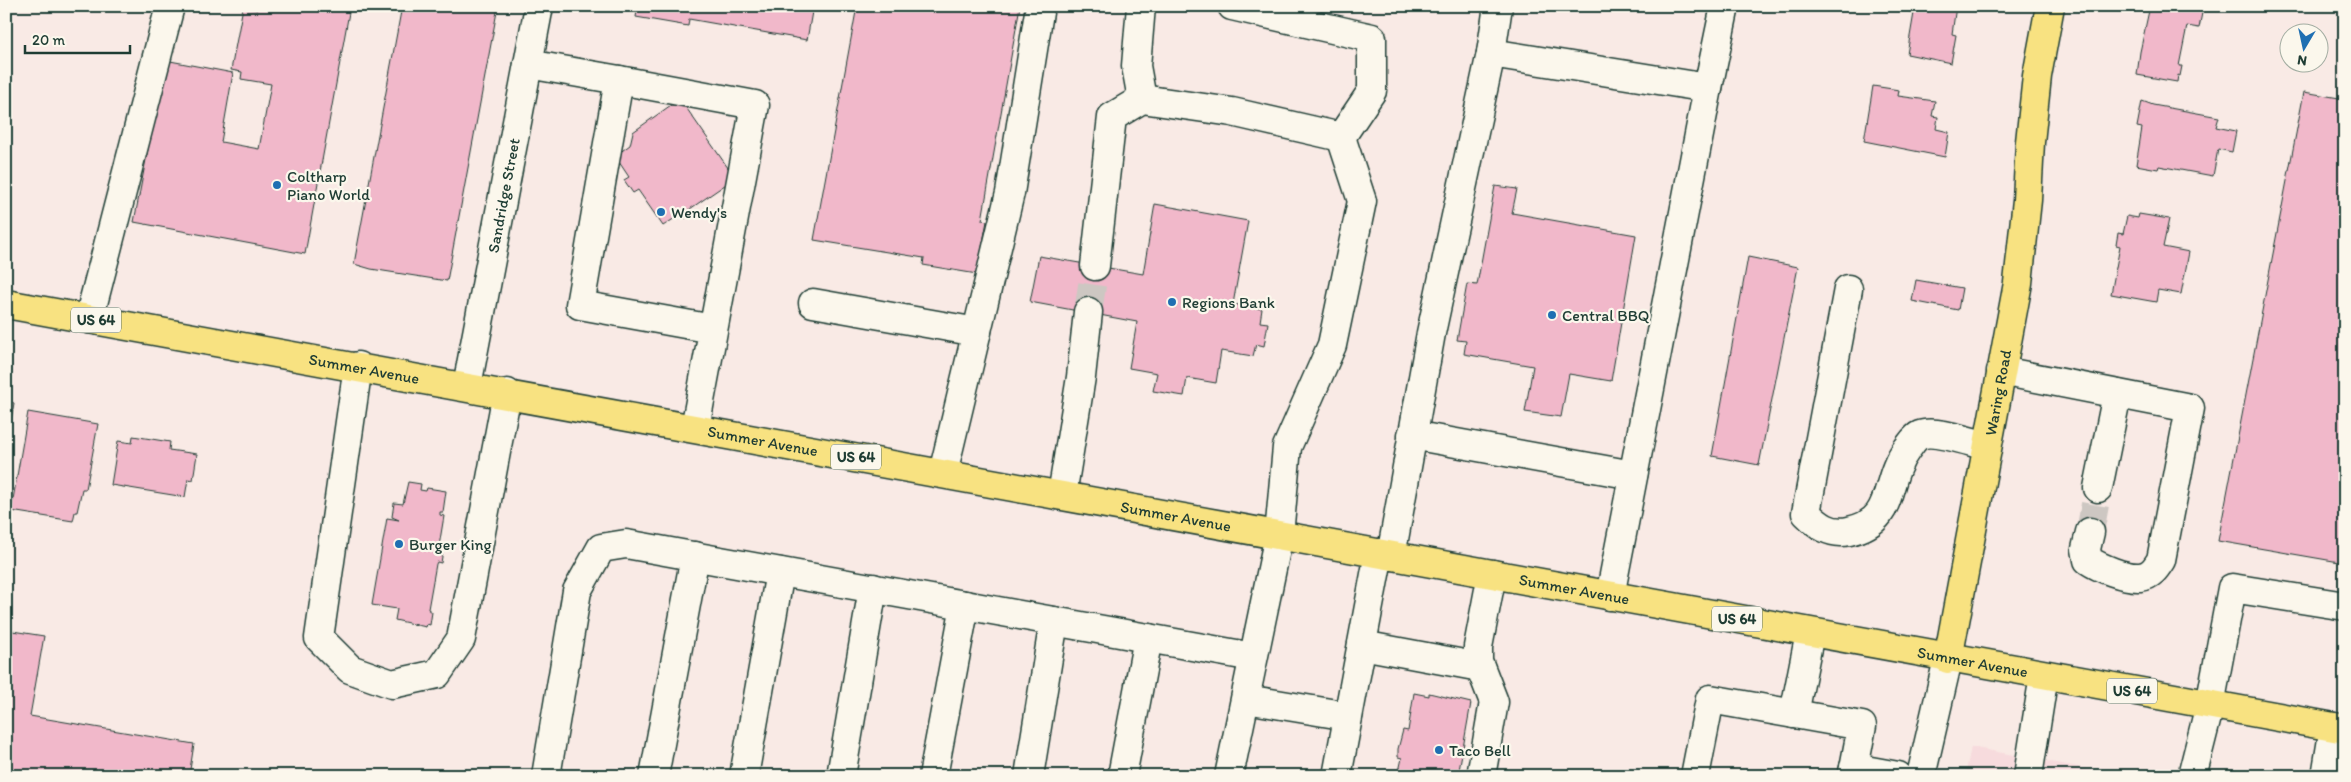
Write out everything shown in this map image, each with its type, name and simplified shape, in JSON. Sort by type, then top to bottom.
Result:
[{"type":"main road","name":"Waring Road","points":[[1948,658],[2018,283],[2036,85],[2050,6]]},
{"type":"main road","name":"Summer Avenue","points":[[6,304],[507,393],[1948,658],[2340,728]]},
{"type":"street","points":[[89,319],[170,6]]},
{"type":"street","name":"Sandridge Street","points":[[467,386],[539,6]]},
{"type":"street","points":[[943,474],[1010,192],[1040,6]]},
{"type":"street","points":[[1142,6],[1136,66],[1142,99]]},
{"type":"street","points":[[1232,6],[1372,38],[1372,91],[1341,137]]},
{"type":"street","points":[[1337,776],[1362,645],[1412,435],[1450,242],[1491,53],[1498,6]]},
{"type":"street","points":[[1610,596],[1725,6]]},
{"type":"street","points":[[1491,53],[1708,88]]},
{"type":"street","points":[[528,64],[755,105],[695,428]]},
{"type":"street","points":[[619,80],[580,305],[713,329]]},
{"type":"street","points":[[1095,266],[1112,117],[1142,99],[1232,112],[1341,137]]},
{"type":"street","points":[[1229,776],[1279,535],[1286,447],[1332,345],[1362,201],[1341,137]]},
{"type":"street","points":[[1848,289],[1806,513],[1821,528],[1846,532],[1867,527],[1882,513],[1897,462],[1918,436],[1930,432],[1987,446]]},
{"type":"street","points":[[813,303],[977,332]]},
{"type":"street","points":[[1062,495],[1081,377],[1088,312]]},
{"type":"street","points":[[358,366],[319,638],[350,669],[392,684],[436,674],[462,639],[507,393]]},
{"type":"street","points":[[2001,371],[2190,408],[2161,560],[2154,571],[2141,577],[2101,569],[2088,560],[2086,549],[2090,532]]},
{"type":"street","points":[[2098,488],[2117,394]]},
{"type":"street","points":[[1412,435],[1633,475]]},
{"type":"street","points":[[546,776],[577,591],[601,548],[626,544],[1253,657]]},
{"type":"street","points":[[654,776],[695,556]]},
{"type":"street","points":[[744,776],[780,572]]},
{"type":"street","points":[[1481,776],[1494,702],[1480,667],[1478,647],[1492,574]]},
{"type":"street","points":[[841,776],[873,588]]},
{"type":"street","points":[[2192,776],[2210,705],[2232,588],[2345,606]]},
{"type":"street","points":[[933,776],[965,605]]},
{"type":"street","points":[[1029,776],[1054,621]]},
{"type":"street","points":[[1794,714],[1810,632]]},
{"type":"street","points":[[1122,776],[1148,638]]},
{"type":"street","points":[[1362,645],[1480,667]]},
{"type":"street","name":"Waring Road","points":[[1921,776],[1948,658]]},
{"type":"street","points":[[2028,776],[2044,675]]},
{"type":"street","points":[[1246,699],[1348,716]]},
{"type":"street","points":[[1695,776],[1710,699],[1862,726],[1853,772],[1898,776]]},
{"type":"street","points":[[2326,776],[2340,728]]},
{"type":"shaded area","points":[[1971,747],[2126,776],[1965,776]]},
{"type":"building","points":[[257,6],[350,7],[305,254],[134,222],[165,60],[233,73],[221,142],[259,149],[271,84],[241,79],[242,72],[231,70],[243,7],[257,10]]},
{"type":"building","points":[[402,6],[498,6],[447,281],[371,269],[354,264]]},
{"type":"building","points":[[638,6],[813,6],[807,40],[689,19],[688,26],[636,17]]},
{"type":"building","points":[[857,6],[1020,6],[982,220],[987,221],[977,274],[923,265],[924,258],[814,240]]},
{"type":"building","points":[[1906,6],[1956,6],[1952,34],[1956,35],[1951,63],[1907,54],[1914,13],[1906,11]]},
{"type":"building","points":[[2150,6],[2203,8],[2199,28],[2187,26],[2179,66],[2182,66],[2177,82],[2137,75]]},
{"type":"building","points":[[1873,86],[1899,90],[1898,96],[1935,101],[1932,116],[1938,117],[1936,129],[1949,132],[1945,157],[1864,141]]},
{"type":"building","points":[[2304,92],[2345,99],[2345,563],[2218,541]]},
{"type":"building","points":[[2142,101],[2153,105],[2219,117],[2216,127],[2236,131],[2232,152],[2218,149],[2213,176],[2159,166],[2158,169],[2136,165],[2142,128],[2137,127]]},
{"type":"building","points":[[671,105],[685,106],[735,178],[687,211],[685,219],[681,214],[663,226],[638,190],[633,193],[624,180],[629,177],[615,156],[630,145],[633,132]]},
{"type":"building","points":[[1495,186],[1517,189],[1512,213],[1636,235],[1611,381],[1569,374],[1561,417],[1525,412],[1533,366],[1464,354],[1466,341],[1457,340],[1467,284],[1477,285]]},
{"type":"building","points":[[1155,204],[1248,221],[1233,304],[1262,309],[1260,322],[1268,323],[1264,346],[1256,344],[1253,356],[1221,351],[1216,383],[1187,378],[1184,396],[1153,391],[1157,373],[1129,368],[1137,322],[1030,302],[1039,256],[1143,274]]},
{"type":"building","points":[[2139,214],[2169,219],[2163,247],[2189,252],[2181,294],[2158,290],[2156,302],[2111,294],[2120,246],[2116,245],[2118,233],[2123,234],[2127,216],[2138,218]]},
{"type":"building","points":[[1748,257],[1798,267],[1759,465],[1712,456]]},
{"type":"building","points":[[1916,280],[1962,288],[1958,310],[1912,301]]},
{"type":"building","points":[[6,401],[14,403],[6,448]]},
{"type":"building","points":[[28,412],[98,424],[86,489],[82,489],[73,521],[11,511]]},
{"type":"building","points":[[133,436],[170,442],[169,450],[197,454],[193,480],[188,479],[185,497],[111,485],[118,441],[132,443]]},
{"type":"building","points":[[408,482],[421,484],[420,490],[426,491],[427,488],[446,491],[443,512],[440,512],[440,515],[444,516],[439,546],[443,550],[441,563],[437,562],[436,564],[428,609],[432,612],[430,625],[427,624],[426,627],[395,620],[397,609],[372,605],[387,518],[399,520],[392,517],[394,503],[403,504]]},
{"type":"building","points":[[6,630],[44,636],[30,716],[194,744],[189,776],[6,776]]},
{"type":"building","points":[[1414,693],[1429,696],[1429,693],[1471,703],[1458,776],[1398,776],[1402,758],[1398,757],[1398,749],[1403,730],[1408,731]]},
{"type":"tunnel","points":[[1088,312],[1095,266]]},
{"type":"tunnel","points":[[2090,532],[2098,488]]},
{"type":"place","name":"Coltharp Piano World","points":[[277,185]]},
{"type":"place","name":"Wendy's","points":[[661,212]]},
{"type":"place","name":"Regions Bank","points":[[1172,302]]},
{"type":"place","name":"Central BBQ","points":[[1552,315]]},
{"type":"place","name":"Burger King","points":[[399,544]]},
{"type":"place","name":"Taco Bell","points":[[1439,750]]}]
